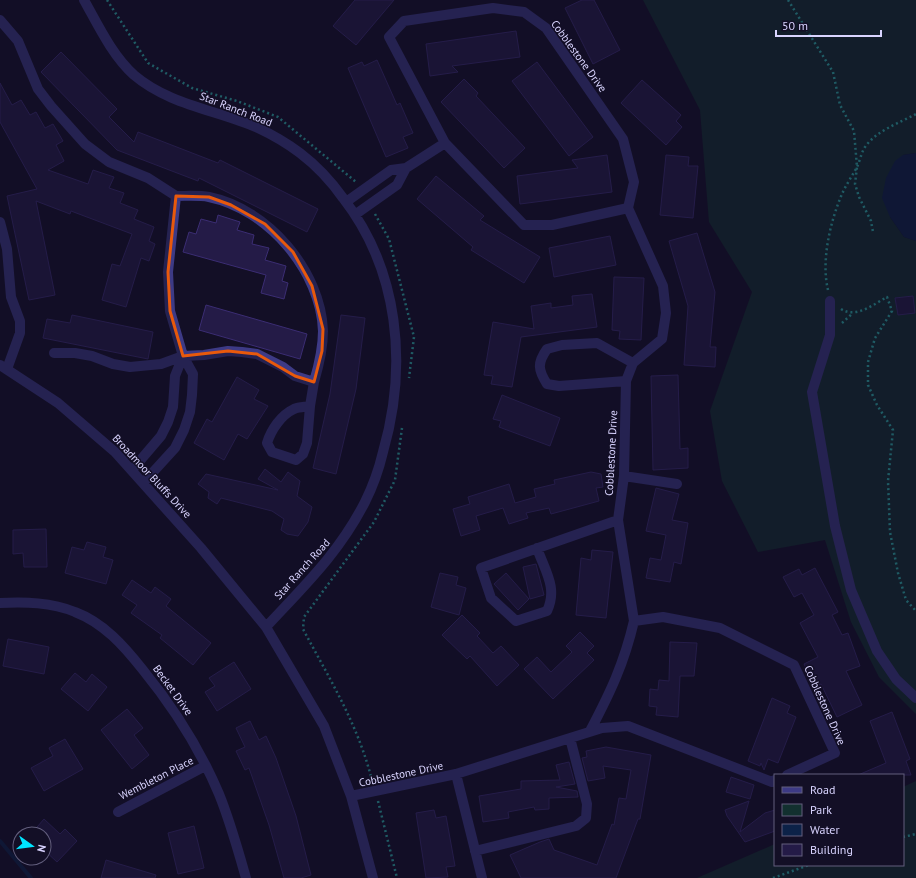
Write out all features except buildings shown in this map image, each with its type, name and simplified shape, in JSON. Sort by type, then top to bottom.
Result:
[{"type":"street","name":"Star Ranch Road","points":[[84,0],[118,56],[139,78],[152,88],[174,99],[246,124],[280,140],[301,154],[322,172],[356,214],[378,256],[386,279],[395,334],[396,372],[394,405],[388,436],[379,468],[366,501],[334,554],[266,627]]},
{"type":"street","name":"Cobblestone Drive","points":[[590,731],[612,691],[624,659],[634,620],[618,520],[624,476],[626,381],[633,363],[662,339],[666,313],[663,286],[628,208],[634,182],[623,139],[546,28],[524,12],[493,8],[404,21],[390,37],[445,143],[524,225],[552,225],[628,208]]},
{"type":"street","points":[[0,20],[18,41],[38,88],[51,106],[85,144],[109,162],[148,178],[176,196],[209,197],[231,205],[265,224],[293,252],[304,268],[319,308],[323,329],[322,351],[314,382],[306,443],[303,454],[296,460],[272,452],[267,443],[270,433],[277,423],[294,409],[310,406]]},
{"type":"street","points":[[346,202],[391,170],[406,168],[445,143]]},
{"type":"street","points":[[356,214],[397,185],[406,168]]},
{"type":"street","points":[[144,482],[175,448],[184,430],[190,412],[193,374],[183,356],[170,311],[168,272],[176,196]]},
{"type":"street","points":[[0,222],[7,249],[11,296],[20,321],[20,333],[3,367]]},
{"type":"street","points":[[830,301],[830,334],[812,392],[835,526],[851,590],[877,651],[896,679],[916,698]]},
{"type":"street","points":[[626,381],[559,386],[547,384],[540,374],[540,359],[547,349],[562,345],[597,343],[633,363]]},
{"type":"street","points":[[54,353],[75,353],[92,356],[113,364],[130,367],[161,364],[183,356],[204,355],[228,351],[257,354],[270,360],[295,376],[314,382]]},
{"type":"street","points":[[132,470],[161,436],[168,422],[173,407],[175,376],[183,356]]},
{"type":"street","name":"Broadmoor Bluffs Drive","points":[[3,367],[58,403],[115,452],[144,482],[201,548],[266,627]]},
{"type":"street","points":[[624,476],[677,484]]},
{"type":"street","points":[[537,548],[553,590],[552,600],[547,610],[516,621],[491,598],[481,568],[537,548],[618,520]]},
{"type":"street","name":"Becket Drive","points":[[0,604],[21,602],[58,606],[93,620],[126,648],[163,694],[189,733],[219,794],[246,878]]},
{"type":"street","name":"Cobblestone Drive","points":[[634,620],[663,617],[720,628],[794,665],[835,753],[789,774]]},
{"type":"street","points":[[266,627],[324,726],[351,796],[372,878]]},
{"type":"street","name":"Cobblestone Drive","points":[[351,796],[456,774],[590,731],[602,728],[628,726],[772,782],[774,781]]},
{"type":"street","points":[[475,851],[576,826],[586,818],[587,804],[570,738]]},
{"type":"street","name":"Wembleton Place","points":[[118,812],[205,766]]},
{"type":"street","name":"Cobblestone Drive","points":[[456,774],[482,878]]},
{"type":"path","points":[[107,0],[148,63],[192,88],[238,101],[278,117],[355,182],[361,191]]},
{"type":"path","points":[[788,0],[833,72],[840,105],[854,131],[857,167],[855,184],[859,197],[871,221],[873,232]]},
{"type":"path","points":[[916,114],[878,134],[864,147],[857,167],[842,193],[834,217],[827,254],[825,280],[830,301],[844,311],[853,313],[861,311],[887,297],[892,311],[875,338],[868,362],[868,384],[877,405],[893,430],[888,481],[890,532],[898,573],[906,600],[916,611]]},
{"type":"path","points":[[369,205],[389,239],[414,337],[408,382]]},
{"type":"path","points":[[397,878],[367,758],[352,721],[303,629],[304,617],[374,522],[395,480],[402,427]]},
{"type":"path","points":[[904,837],[916,834]]},
{"type":"path","points":[[773,878],[806,866]]},
{"type":"highlighted area","points":[[176,196],[209,197],[231,205],[265,224],[293,252],[312,286],[323,329],[322,351],[314,382],[295,376],[257,354],[228,351],[183,356],[170,311],[168,272]]},
{"type":"green space","points":[[643,0],[916,0],[916,153],[903,155],[890,217],[904,237],[916,241],[916,714],[879,677],[851,622],[825,540],[758,552],[722,481],[710,411],[752,292],[709,222],[700,110]]},
{"type":"green space","points":[[916,781],[916,878],[697,878],[774,844],[774,866],[904,866],[904,787]]},
{"type":"water","points":[[916,153],[916,241],[904,237],[890,217],[882,198],[886,178],[895,161],[903,155]]},
{"type":"waterway","points":[[0,841],[31,878]]}]
